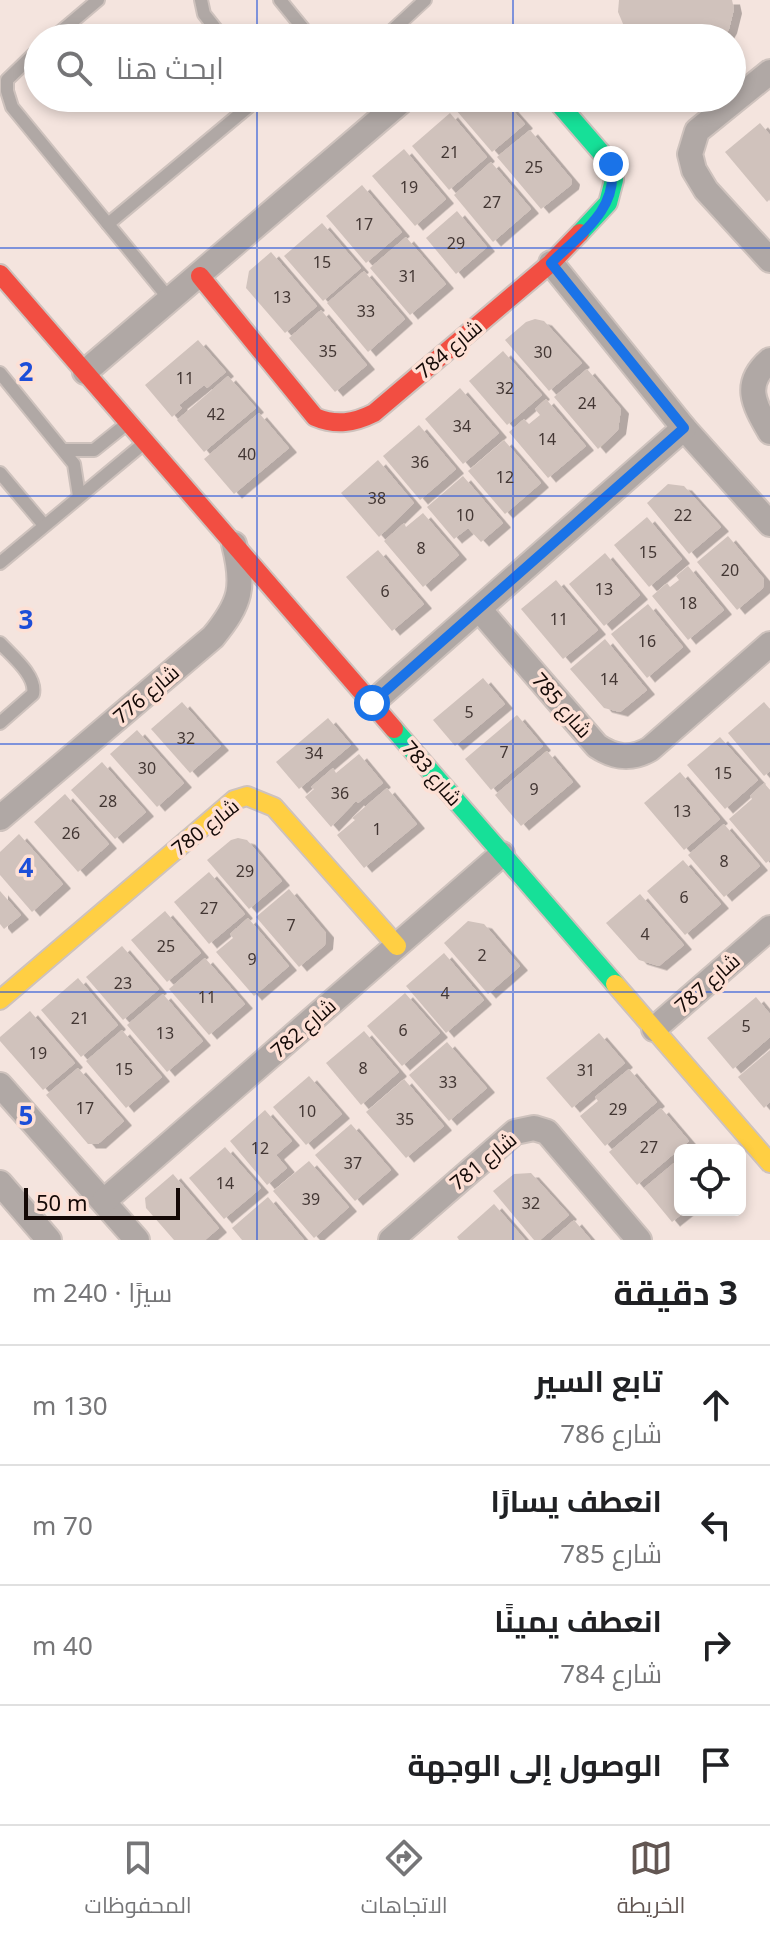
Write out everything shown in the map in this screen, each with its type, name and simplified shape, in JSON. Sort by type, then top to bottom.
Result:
[{"type":"street","points":[[746,91],[770,72]]},
{"type":"street","points":[[85,372],[389,112]]},
{"type":"street","name":"شارع 784","points":[[200,276],[315,417],[329,424],[358,421],[374,413],[551,263],[603,211],[614,180],[611,164],[566,112]]},
{"type":"street","points":[[721,112],[697,131],[690,154],[694,170],[706,190],[770,260]]},
{"type":"street","points":[[551,263],[684,428],[770,524]]},
{"type":"street","name":"شارع 783","points":[[0,274],[770,1163]]},
{"type":"street","points":[[770,360],[753,380],[753,396],[770,432]]},
{"type":"street","points":[[372,703],[684,428]]},
{"type":"street","name":"شارع 776","points":[[0,818],[213,637],[231,615],[241,590],[233,543]]},
{"type":"street","name":"شارع 785","points":[[479,609],[597,746],[611,755],[639,755],[650,749],[770,644]]},
{"type":"street","name":"شارع 780","points":[[0,1000],[234,800],[247,796],[274,807],[397,946]]},
{"type":"street","name":"شارع 782","points":[[104,1201],[502,854]]},
{"type":"street","name":"شارع 787","points":[[654,1029],[767,938]]},
{"type":"street","points":[[0,1085],[137,1240]]},
{"type":"street","name":"شارع 781","points":[[391,1240],[515,1132],[534,1128],[547,1132],[639,1240]]},
{"type":"street","points":[[0,1183],[49,1240]]},
{"type":"lane","points":[[70,24],[98,0]]},
{"type":"lane","points":[[201,0],[204,14],[212,24]]},
{"type":"lane","points":[[280,0],[300,24]]},
{"type":"lane","points":[[399,24],[425,0]]},
{"type":"lane","points":[[24,64],[7,80],[12,107],[171,301]]},
{"type":"lane","points":[[108,224],[242,112]]},
{"type":"lane","points":[[0,373],[74,464],[79,496]]},
{"type":"lane","points":[[65,450],[94,450],[129,422]]},
{"type":"lane","points":[[0,563],[145,442]]},
{"type":"lane","points":[[0,473],[44,525]]},
{"type":"lane","points":[[0,643],[32,680],[35,690],[0,723]]},
{"type":"building","points":[[619,0],[732,0],[734,9],[730,24],[623,24],[618,12]]},
{"type":"building","points":[[458,112],[514,112],[525,124],[492,152]]},
{"type":"building","points":[[450,113],[487,157],[449,190],[412,146]]},
{"type":"building","points":[[760,123],[770,135],[770,199],[767,202],[725,152]]},
{"type":"building","points":[[530,130],[572,180],[571,185],[541,209],[497,157]]},
{"type":"building","points":[[404,149],[446,199],[415,226],[372,176]]},
{"type":"building","points":[[491,162],[531,209],[493,242],[454,195]]},
{"type":"building","points":[[362,185],[402,232],[366,263],[326,216]]},
{"type":"building","points":[[457,211],[487,247],[456,274],[426,238]]},
{"type":"building","points":[[322,223],[361,268],[323,301],[284,256]]},
{"type":"building","points":[[406,237],[446,284],[410,315],[370,268]]},
{"type":"building","points":[[271,252],[317,306],[285,333],[246,288],[249,271]]},
{"type":"building","points":[[364,271],[405,319],[368,352],[327,303]]},
{"type":"building","points":[[321,310],[367,365],[335,392],[289,338]]},
{"type":"building","points":[[535,319],[544,321],[582,363],[549,391],[505,340],[526,322]]},
{"type":"building","points":[[198,340],[226,372],[179,405],[182,408],[172,417],[145,385]]},
{"type":"building","points":[[503,351],[542,395],[507,425],[469,381]]},
{"type":"building","points":[[587,369],[621,409],[618,430],[598,449],[554,397]]},
{"type":"building","points":[[228,376],[256,408],[204,452],[177,420]]},
{"type":"building","points":[[460,388],[499,433],[463,464],[425,419]]},
{"type":"building","points":[[546,399],[586,446],[548,478],[509,432],[524,419],[529,424],[540,415],[535,409]]},
{"type":"building","points":[[259,413],[289,448],[234,494],[204,459]]},
{"type":"building","points":[[419,425],[456,469],[420,500],[383,456]]},
{"type":"building","points":[[504,440],[541,483],[505,514],[468,471]]},
{"type":"building","points":[[378,460],[414,503],[379,537],[341,493]]},
{"type":"building","points":[[463,476],[503,523],[481,542],[468,528],[454,539],[427,507]]},
{"type":"building","points":[[668,484],[684,486],[721,527],[689,554],[647,503]]},
{"type":"building","points":[[423,513],[459,555],[423,587],[384,541],[404,523],[406,527]]},
{"type":"building","points":[[647,517],[682,559],[649,587],[614,545]]},
{"type":"building","points":[[728,536],[764,579],[763,588],[737,610],[697,562]]},
{"type":"building","points":[[378,550],[424,604],[392,631],[346,577]]},
{"type":"building","points":[[605,553],[640,595],[604,626],[569,584]]},
{"type":"building","points":[[688,566],[724,610],[688,640],[652,596],[667,583],[670,587],[679,580],[676,576]]},
{"type":"building","points":[[556,580],[598,630],[563,659],[521,609]]},
{"type":"building","points":[[648,604],[683,647],[647,678],[611,634]]},
{"type":"building","points":[[605,639],[647,690],[620,712],[604,708],[570,669]]},
{"type":"building","points":[[483,678],[505,704],[455,746],[433,720]]},
{"type":"building","points":[[182,702],[221,746],[190,773],[151,729]]},
{"type":"building","points":[[764,702],[770,709],[770,771],[764,776],[728,733]]},
{"type":"building","points":[[517,715],[543,746],[491,790],[465,759]]},
{"type":"building","points":[[328,718],[351,745],[299,789],[276,762]]},
{"type":"building","points":[[137,730],[184,783],[157,807],[110,754]]},
{"type":"building","points":[[720,737],[758,780],[725,809],[687,765]]},
{"type":"building","points":[[547,751],[573,782],[521,826],[495,795]]},
{"type":"building","points":[[359,754],[383,783],[358,803],[356,801],[331,827],[305,797],[314,789],[311,787],[333,768],[336,773]]},
{"type":"building","points":[[102,762],[146,812],[115,839],[71,790]]},
{"type":"building","points":[[680,772],[720,819],[684,850],[644,803]]},
{"type":"building","points":[[764,783],[770,790],[770,860],[766,863],[729,819],[752,799],[750,796]]},
{"type":"building","points":[[387,788],[417,824],[364,868],[337,835]]},
{"type":"building","points":[[65,794],[109,844],[78,872],[34,822]]},
{"type":"building","points":[[724,824],[760,866],[724,897],[688,855]]},
{"type":"building","points":[[19,834],[63,884],[32,912],[0,875],[0,852]]},
{"type":"building","points":[[231,840],[247,840],[282,881],[249,909],[207,860]]},
{"type":"building","points":[[683,860],[721,904],[685,935],[647,891]]},
{"type":"building","points":[[209,872],[245,914],[209,944],[174,902]]},
{"type":"building","points":[[289,889],[326,933],[325,945],[299,967],[256,917]]},
{"type":"building","points":[[0,891],[21,915],[4,929],[0,924]]},
{"type":"building","points":[[640,894],[684,945],[659,966],[639,960],[606,923]]},
{"type":"building","points":[[165,911],[201,953],[167,982],[131,940]]},
{"type":"building","points":[[248,918],[289,966],[254,996],[216,952],[233,938],[230,934]]},
{"type":"building","points":[[468,921],[484,924],[520,966],[488,994],[444,943]]},
{"type":"building","points":[[122,946],[159,989],[123,1020],[86,977]]},
{"type":"building","points":[[444,953],[484,1000],[446,1033],[406,986]]},
{"type":"building","points":[[205,958],[245,1004],[209,1035],[169,989]]},
{"type":"building","points":[[78,978],[118,1025],[81,1057],[41,1010]]},
{"type":"building","points":[[405,993],[440,1033],[402,1066],[367,1026]]},
{"type":"building","points":[[163,994],[203,1041],[167,1072],[127,1025]]},
{"type":"building","points":[[756,997],[770,1014],[770,1037],[733,1069],[707,1038]]},
{"type":"building","points":[[30,1011],[75,1063],[43,1090],[0,1041],[0,1037]]},
{"type":"building","points":[[122,1030],[162,1077],[126,1108],[86,1061]]},
{"type":"building","points":[[364,1031],[399,1072],[361,1105],[326,1063]]},
{"type":"building","points":[[599,1033],[625,1063],[572,1108],[546,1078]]},
{"type":"building","points":[[447,1042],[487,1088],[449,1121],[409,1075]]},
{"type":"building","points":[[770,1050],[770,1102],[764,1108],[738,1077]]},
{"type":"building","points":[[78,1068],[124,1121],[98,1144],[88,1144],[46,1095]]},
{"type":"building","points":[[629,1069],[657,1102],[605,1146],[580,1116],[598,1101],[595,1097]]},
{"type":"building","points":[[309,1076],[342,1114],[306,1145],[273,1107]]},
{"type":"building","points":[[404,1079],[444,1126],[406,1158],[366,1112]]},
{"type":"building","points":[[661,1108],[689,1141],[674,1144],[674,1154],[637,1185],[609,1152]]},
{"type":"building","points":[[265,1110],[292,1141],[276,1155],[287,1168],[267,1185],[230,1141]]},
{"type":"building","points":[[351,1124],[391,1170],[355,1201],[315,1155]]},
{"type":"building","points":[[225,1147],[261,1188],[224,1219],[189,1178]]},
{"type":"building","points":[[309,1161],[349,1207],[314,1238],[273,1191]]},
{"type":"building","points":[[674,1163],[674,1216],[680,1216],[672,1222],[644,1188]]},
{"type":"building","points":[[531,1173],[569,1215],[540,1240],[534,1240],[493,1191],[514,1174]]},
{"type":"building","points":[[173,1174],[219,1228],[205,1240],[174,1240],[146,1208],[145,1198]]},
{"type":"building","points":[[268,1197],[304,1240],[242,1240],[232,1228]]},
{"type":"building","points":[[494,1204],[525,1240],[459,1240],[457,1237]]},
{"type":"building","points":[[574,1220],[591,1240],[551,1240]]},
{"type":"traffic: fast","points":[[566,112],[611,164],[614,180],[608,203],[580,233]]},
{"type":"traffic: fast","points":[[394,729],[615,984]]},
{"type":"traffic: slow","points":[[0,1000],[234,800],[247,796],[274,807],[397,946]]},
{"type":"traffic: slow","points":[[615,984],[770,1163]]},
{"type":"traffic: jam","points":[[200,276],[315,417],[330,422],[345,422],[374,413],[551,263],[580,233]]},
{"type":"traffic: jam","points":[[0,274],[394,729]]},
{"type":"route","points":[[372,703],[684,428],[551,263],[608,203],[614,180],[611,164]]}]
